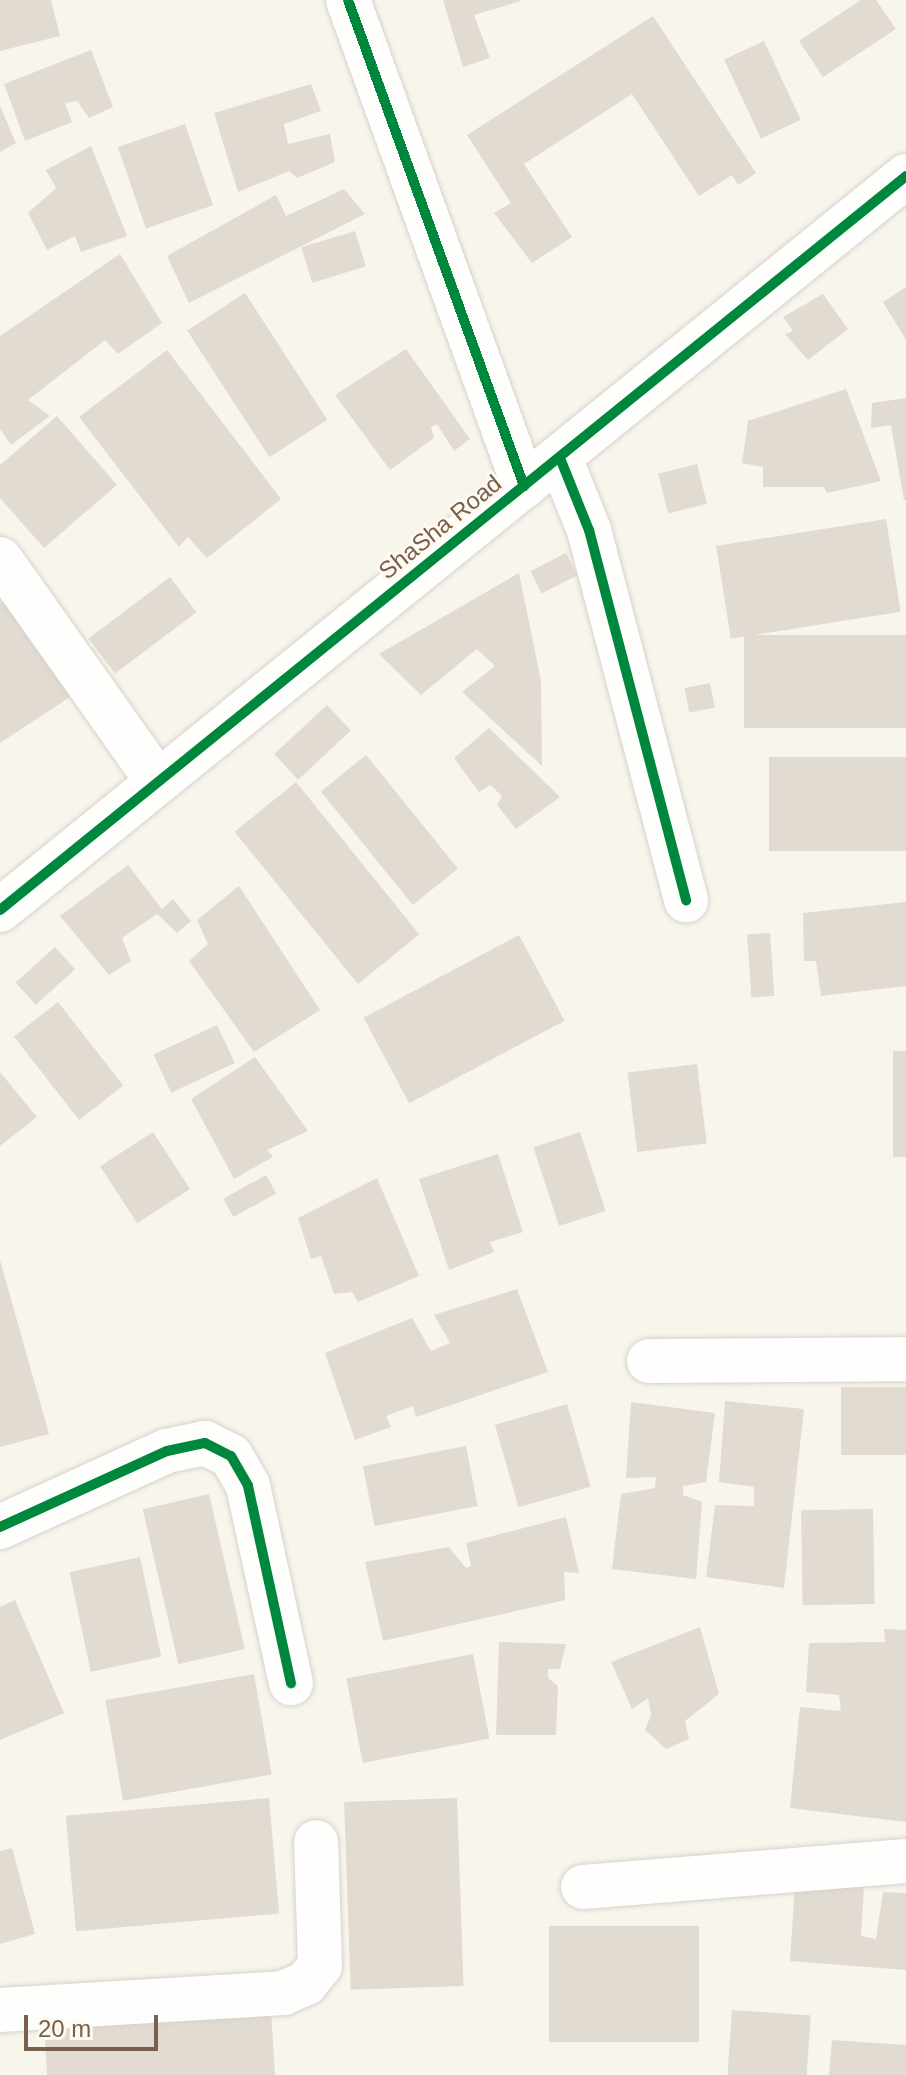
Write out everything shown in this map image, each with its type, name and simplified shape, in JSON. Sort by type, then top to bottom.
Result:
[{"type":"street","points":[[348,0],[524,486]]},
{"type":"street","name":"ShaSha Road","points":[[0,910],[906,176]]},
{"type":"street","points":[[560,458],[589,530],[686,901]]},
{"type":"street","points":[[0,559],[157,781]]},
{"type":"street","points":[[649,1361],[906,1359]]},
{"type":"street","points":[[0,1527],[167,1451],[205,1443],[231,1456],[248,1486],[291,1683]]},
{"type":"street","points":[[0,2010],[283,1993],[306,1983],[320,1966],[316,1842]]},
{"type":"street","points":[[583,1887],[906,1861]]},
{"type":"building","points":[[0,0],[51,0],[60,36],[0,51]]},
{"type":"building","points":[[443,0],[521,1],[474,15],[490,58],[463,67]]},
{"type":"building","points":[[861,0],[876,0],[896,29],[823,77],[799,41]]},
{"type":"building","points":[[653,16],[756,173],[738,185],[732,175],[699,196],[632,94],[524,164],[572,237],[532,263],[494,213],[511,203],[467,135]]},
{"type":"building","points":[[764,41],[801,120],[761,138],[724,60]]},
{"type":"building","points":[[91,50],[113,107],[89,118],[77,101],[65,103],[72,122],[25,141],[4,84]]},
{"type":"building","points":[[311,84],[321,111],[284,124],[288,144],[330,134],[335,162],[297,178],[289,171],[238,192],[214,113]]},
{"type":"building","points":[[0,106],[16,143],[0,152]]},
{"type":"building","points":[[185,124],[213,205],[146,228],[118,147]]},
{"type":"building","points":[[91,146],[127,236],[81,252],[75,236],[47,250],[28,213],[56,188],[46,170]]},
{"type":"building","points":[[344,189],[365,214],[189,303],[167,256],[276,195],[286,216]]},
{"type":"building","points":[[355,231],[366,266],[312,283],[301,247]]},
{"type":"building","points":[[120,254],[162,323],[118,354],[105,340],[28,400],[50,416],[11,445],[0,429],[0,336]]},
{"type":"building","points":[[906,287],[906,340],[883,302]]},
{"type":"building","points":[[245,293],[327,420],[269,457],[187,331]]},
{"type":"building","points":[[823,294],[848,329],[808,360],[785,334],[793,331],[783,317]]},
{"type":"building","points":[[406,349],[470,439],[454,451],[437,424],[431,427],[434,438],[390,470],[335,395]]},
{"type":"building","points":[[167,350],[281,499],[207,558],[188,537],[179,547],[79,417]]},
{"type":"building","points":[[846,389],[881,481],[827,493],[824,487],[763,487],[763,467],[742,463],[748,421]]},
{"type":"building","points":[[906,398],[904,500],[891,425],[871,428],[872,403]]},
{"type":"building","points":[[57,416],[117,485],[44,548],[0,498],[0,465]]},
{"type":"building","points":[[697,464],[707,504],[668,513],[658,474]]},
{"type":"building","points":[[886,519],[901,612],[731,639],[716,546]]},
{"type":"building","points":[[566,553],[577,575],[542,593],[530,571]]},
{"type":"building","points":[[519,573],[541,681],[542,766],[462,692],[495,666],[477,649],[421,695],[379,654]]},
{"type":"building","points":[[170,577],[196,612],[115,674],[89,638]]},
{"type":"building","points":[[9,597],[73,695],[0,743],[0,603]]},
{"type":"building","points":[[744,635],[906,635],[906,728],[744,728]]},
{"type":"building","points":[[710,683],[715,708],[689,713],[684,688]]},
{"type":"building","points":[[327,705],[351,731],[298,780],[274,754]]},
{"type":"building","points":[[489,728],[560,797],[516,829],[497,805],[502,796],[490,785],[479,792],[454,758]]},
{"type":"building","points":[[366,755],[458,868],[413,905],[321,792]]},
{"type":"building","points":[[769,757],[906,757],[906,851],[769,851]]},
{"type":"building","points":[[296,782],[419,934],[358,984],[235,832]]},
{"type":"building","points":[[128,865],[162,909],[173,899],[191,921],[177,933],[157,914],[122,938],[131,961],[109,975],[60,916]]},
{"type":"building","points":[[239,886],[320,1010],[254,1052],[189,961],[208,944],[197,920]]},
{"type":"building","points":[[906,902],[906,986],[821,996],[816,961],[804,961],[803,913]]},
{"type":"building","points":[[770,933],[774,996],[751,997],[747,935]]},
{"type":"building","points":[[519,935],[565,1021],[409,1103],[364,1018]]},
{"type":"building","points":[[55,947],[75,969],[36,1005],[16,982]]},
{"type":"building","points":[[58,1002],[123,1086],[79,1120],[14,1036]]},
{"type":"building","points":[[217,1025],[235,1063],[171,1093],[154,1055]]},
{"type":"building","points":[[893,1051],[906,1051],[906,1157],[893,1157]]},
{"type":"building","points":[[255,1057],[308,1131],[267,1150],[273,1157],[234,1179],[191,1099]]},
{"type":"building","points":[[697,1064],[707,1143],[637,1152],[628,1073]]},
{"type":"building","points":[[0,1072],[37,1117],[0,1146]]},
{"type":"building","points":[[153,1132],[190,1189],[137,1223],[100,1166]]},
{"type":"building","points":[[580,1132],[606,1211],[559,1226],[533,1147]]},
{"type":"building","points":[[498,1154],[523,1232],[490,1242],[494,1252],[449,1270],[419,1179]]},
{"type":"building","points":[[266,1175],[276,1193],[233,1217],[223,1199]]},
{"type":"building","points":[[377,1178],[419,1276],[358,1302],[352,1292],[334,1294],[321,1256],[311,1259],[298,1218]]},
{"type":"building","points":[[0,1260],[49,1434],[0,1447]]},
{"type":"building","points":[[517,1289],[548,1372],[416,1417],[413,1406],[386,1416],[391,1427],[355,1440],[325,1353],[412,1318],[431,1351],[450,1343],[434,1315]]},
{"type":"building","points":[[841,1387],[906,1387],[906,1455],[841,1455]]},
{"type":"building","points":[[725,1401],[804,1409],[784,1588],[706,1577],[715,1505],[754,1506],[754,1487],[719,1482]]},
{"type":"building","points":[[631,1402],[715,1413],[706,1482],[683,1486],[683,1495],[702,1502],[696,1579],[612,1569],[621,1494],[655,1488],[656,1477],[626,1478]]},
{"type":"building","points":[[567,1404],[591,1487],[519,1507],[495,1425]]},
{"type":"building","points":[[466,1446],[478,1506],[375,1526],[363,1466]]},
{"type":"building","points":[[209,1494],[245,1649],[179,1664],[143,1509]]},
{"type":"building","points":[[873,1509],[875,1604],[803,1605],[801,1510]]},
{"type":"building","points":[[566,1517],[579,1573],[564,1572],[565,1600],[383,1641],[365,1562],[449,1547],[466,1568],[471,1566],[466,1543]]},
{"type":"building","points":[[140,1557],[161,1657],[91,1672],[70,1572]]},
{"type":"building","points":[[15,1600],[64,1713],[0,1740],[0,1607]]},
{"type":"building","points":[[700,1627],[719,1694],[685,1721],[689,1739],[666,1749],[645,1730],[651,1715],[648,1698],[632,1709],[611,1662]]},
{"type":"building","points":[[884,1629],[906,1630],[906,1822],[790,1808],[800,1707],[841,1711],[839,1695],[806,1692],[809,1643],[885,1642]]},
{"type":"building","points":[[499,1642],[566,1644],[560,1669],[548,1669],[548,1678],[558,1686],[556,1735],[496,1735]]},
{"type":"building","points":[[473,1654],[489,1738],[363,1763],[346,1679]]},
{"type":"building","points":[[254,1674],[272,1774],[123,1801],[105,1700]]},
{"type":"building","points":[[269,1798],[279,1914],[76,1931],[66,1816]]},
{"type":"building","points":[[457,1798],[464,1986],[351,1990],[344,1802]]},
{"type":"building","points":[[12,1848],[35,1934],[0,1944],[0,1851]]},
{"type":"building","points":[[795,1884],[864,1886],[861,1936],[876,1939],[883,1892],[906,1893],[906,1970],[790,1961]]},
{"type":"building","points":[[549,1926],[699,1926],[699,2042],[549,2042]]},
{"type":"building","points":[[732,2010],[811,2016],[807,2075],[727,2075]]},
{"type":"building","points":[[271,2011],[275,2075],[47,2075],[44,2020]]},
{"type":"building","points":[[832,2040],[906,2045],[906,2075],[829,2075]]},
{"type":"cycle path","points":[[348,0],[524,486]]},
{"type":"cycle path","points":[[0,910],[906,176]]},
{"type":"cycle path","points":[[560,458],[589,530],[686,901]]},
{"type":"cycle path","points":[[0,1527],[167,1451],[205,1443],[231,1456],[248,1486],[291,1683]]}]
